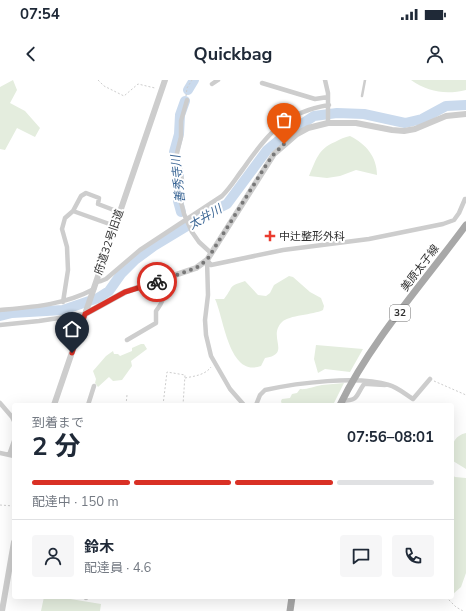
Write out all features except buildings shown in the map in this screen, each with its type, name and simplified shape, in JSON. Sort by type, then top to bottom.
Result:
[{"type":"main road","name":"美原太子線","points":[[341,403],[356,375],[389,328],[465,230]]},
{"type":"main road","points":[[290,611],[292,599]]},
{"type":"street","name":"府道32号旧道","points":[[55,403],[165,80]]},
{"type":"street","points":[[212,84],[218,80]]},
{"type":"street","points":[[325,80],[329,106],[328,122]]},
{"type":"street","points":[[262,83],[315,99],[328,97]]},
{"type":"street","points":[[187,100],[181,121],[181,137],[176,157],[182,180],[181,202],[192,232],[199,242],[211,253]]},
{"type":"street","points":[[96,282],[106,279],[140,250],[222,196],[231,187],[269,133],[279,125],[298,114],[329,106]]},
{"type":"street","points":[[0,325],[39,321],[86,311],[125,292],[196,268],[207,260],[274,154],[297,134],[308,128],[328,122],[356,123],[404,131],[415,129],[446,116],[466,114]]},
{"type":"street","points":[[62,302],[68,270],[68,247],[62,229],[65,218],[73,210],[81,196],[86,194],[99,198],[98,204],[119,212]]},
{"type":"street","points":[[207,260],[211,265],[277,252],[369,239],[426,228],[454,220],[466,199]]},
{"type":"street","points":[[73,210],[115,226]]},
{"type":"street","points":[[207,260],[208,295],[205,320],[206,335],[211,356],[214,364],[230,389],[242,403]]},
{"type":"street","points":[[127,340],[156,323],[156,310],[163,302],[161,281]]},
{"type":"street","points":[[0,310],[62,302],[80,297],[93,291]]},
{"type":"street","points":[[257,403],[260,396],[266,390],[332,381],[368,380],[391,385],[413,398],[430,379]]},
{"type":"street","points":[[341,403],[353,400],[364,384],[384,386],[386,384]]},
{"type":"street","points":[[89,403],[94,386]]},
{"type":"street","points":[[0,404],[12,417]]},
{"type":"street","points":[[0,453],[12,455]]},
{"type":"street","points":[[2,611],[12,554]]},
{"type":"lane","points":[[362,96],[365,80]]},
{"type":"path","points":[[98,80],[104,86],[124,96],[138,84],[162,89]]},
{"type":"path","points":[[187,100],[185,94],[192,80]]},
{"type":"path","points":[[185,378],[205,373],[214,364]]},
{"type":"path","points":[[163,403],[167,372],[185,375],[183,403]]},
{"type":"path","points":[[430,379],[466,395]]},
{"type":"path","points":[[126,403],[127,395]]},
{"type":"path","points":[[0,505],[12,506]]},
{"type":"path","points":[[448,599],[456,607],[463,611]]},
{"type":"green space","points":[[13,80],[17,90],[10,103],[25,111],[40,128],[35,137],[17,128],[5,150],[0,149],[0,87]]},
{"type":"green space","points":[[411,80],[466,80],[466,90],[444,92],[431,90]]},
{"type":"green space","points":[[350,136],[366,147],[370,152],[375,162],[377,175],[356,170],[340,176],[327,178],[309,176],[318,156],[325,148]]},
{"type":"green space","points":[[289,276],[293,277],[310,292],[321,298],[324,306],[323,310],[290,318],[282,322],[277,333],[277,353],[273,356],[265,358],[261,366],[250,367],[242,363],[235,355],[229,344],[215,299],[224,299],[232,286],[245,281],[258,295],[266,296],[270,293],[274,285]]},
{"type":"green space","points":[[144,344],[147,349],[131,361],[132,366],[122,380],[113,381],[109,377],[98,387],[95,383],[96,379],[93,371],[106,356],[113,351],[114,354],[118,354],[120,356],[132,351],[132,348]]},
{"type":"green space","points":[[316,345],[363,349],[350,372],[325,369],[318,373],[314,359]]},
{"type":"green space","points":[[344,383],[334,403],[282,403],[282,399],[290,398],[292,394],[297,393],[300,389]]},
{"type":"green space","points":[[466,433],[466,469],[454,462],[454,442],[461,435]]},
{"type":"green space","points":[[454,476],[466,478],[466,573],[461,587],[454,593]]},
{"type":"green space","points":[[44,599],[70,599],[101,604],[100,611],[41,611]]},
{"type":"waterway","name":"善秀寺川","points":[[188,90],[194,80]]},
{"type":"waterway","name":"善秀寺川","points":[[181,212],[178,201],[179,174],[174,152],[179,134],[180,115],[185,101]]},
{"type":"waterway","name":"太井川","points":[[0,316],[12,313],[63,310],[98,298],[109,291],[121,274],[135,260],[154,246],[207,214],[227,204],[267,150],[285,135],[314,116],[337,113],[364,114],[405,123],[422,119],[446,106],[466,105]]},
{"type":"way so far","points":[[157,282],[196,268],[207,260],[268,162],[284,144]]},
{"type":"place","name":"中辻整形外科","points":[[270,236]]},
{"type":"route","points":[[72,353],[85,314],[125,292],[157,282]]}]
